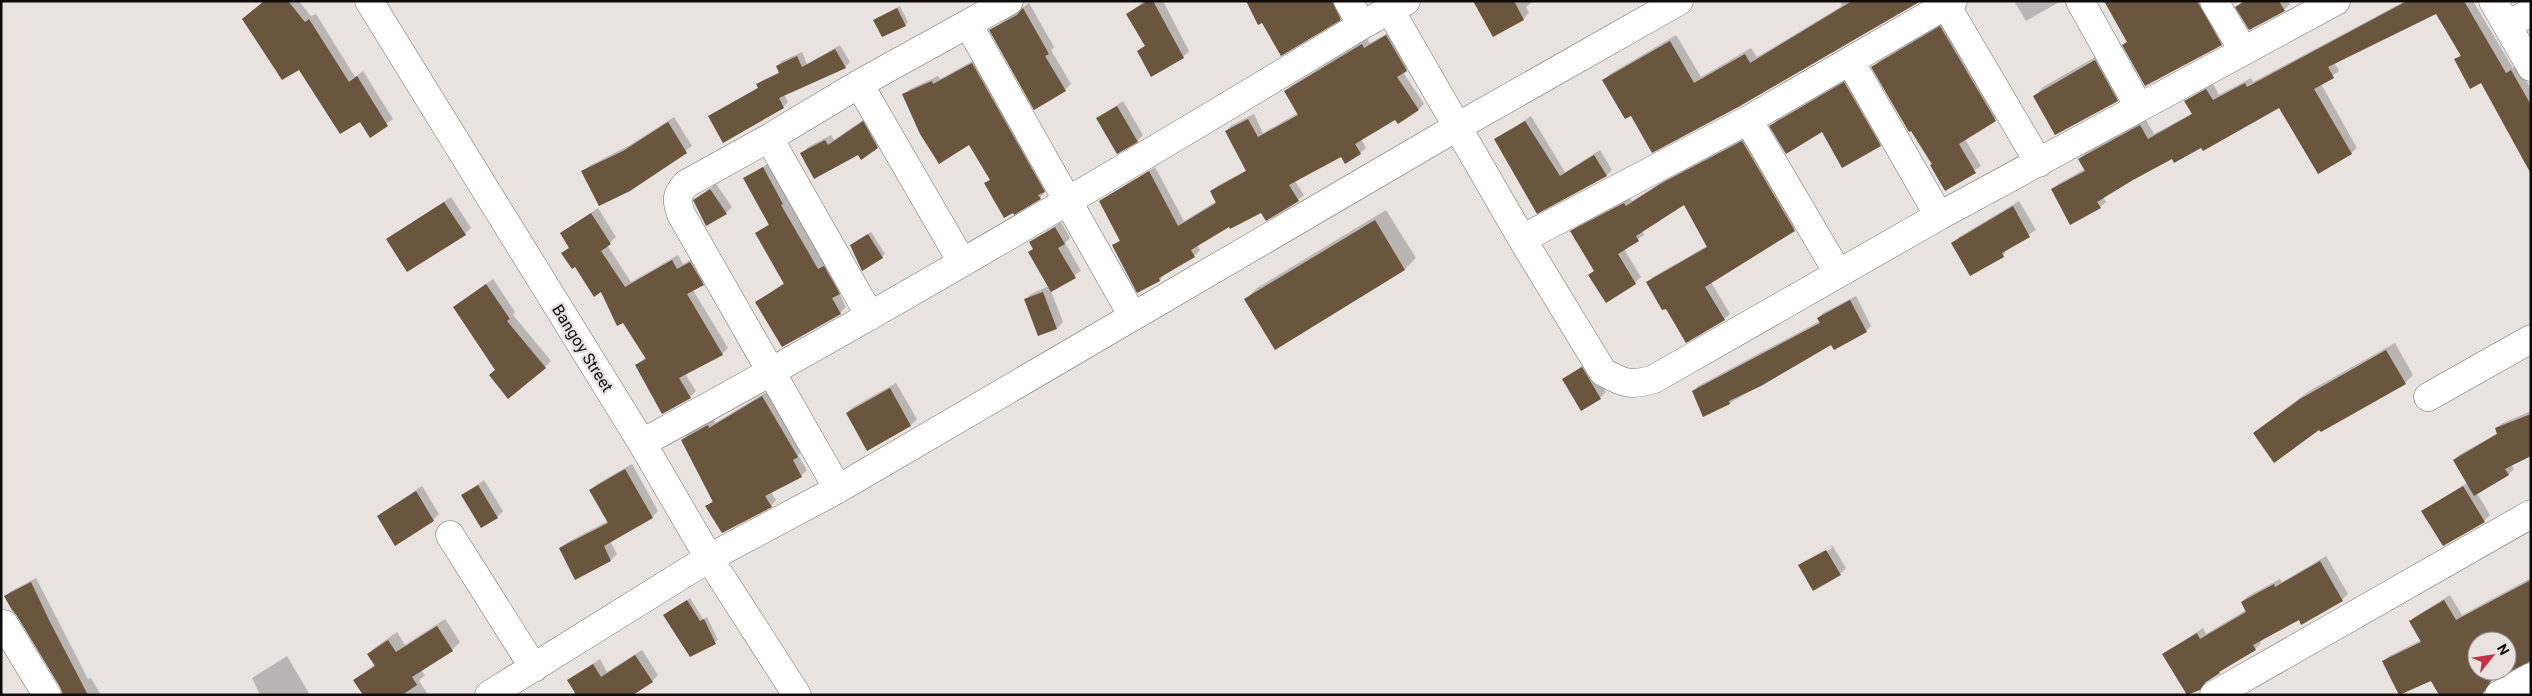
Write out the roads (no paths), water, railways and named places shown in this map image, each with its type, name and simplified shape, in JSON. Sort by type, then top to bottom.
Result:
[{"type":"street","name":"Bangoy Street","points":[[369,1],[642,443],[709,558],[797,695]]},
{"type":"street","points":[[838,488],[681,214],[676,199],[686,184],[769,138],[859,84],[1009,1]]},
{"type":"street","points":[[1348,1],[1362,25]]},
{"type":"street","points":[[489,695],[709,558],[838,488],[1456,127],[1679,1]]},
{"type":"street","points":[[2080,1],[2139,106]]},
{"type":"street","points":[[2214,1],[2243,50]]},
{"type":"street","points":[[642,443],[771,373],[1068,203],[1362,25],[1398,6],[1456,127],[1603,372],[1620,382],[1634,385],[1654,379],[1939,216],[2336,1]]},
{"type":"street","points":[[2493,1],[2531,67]]},
{"type":"street","points":[[1522,239],[1748,120],[1950,3],[2039,163]]},
{"type":"street","points":[[2507,25],[2531,12]]},
{"type":"street","points":[[968,24],[1132,315]]},
{"type":"street","points":[[1850,61],[1939,216]]},
{"type":"street","points":[[859,84],[962,262]]},
{"type":"street","points":[[1748,120],[1838,273]]},
{"type":"street","points":[[769,138],[870,316]]},
{"type":"street","points":[[2428,397],[2531,339]]},
{"type":"street","points":[[2214,695],[2531,514]]},
{"type":"street","points":[[450,534],[534,668]]},
{"type":"street","points":[[4,624],[47,695]]},
{"type":"street","points":[[2499,695],[2531,677]]}]
